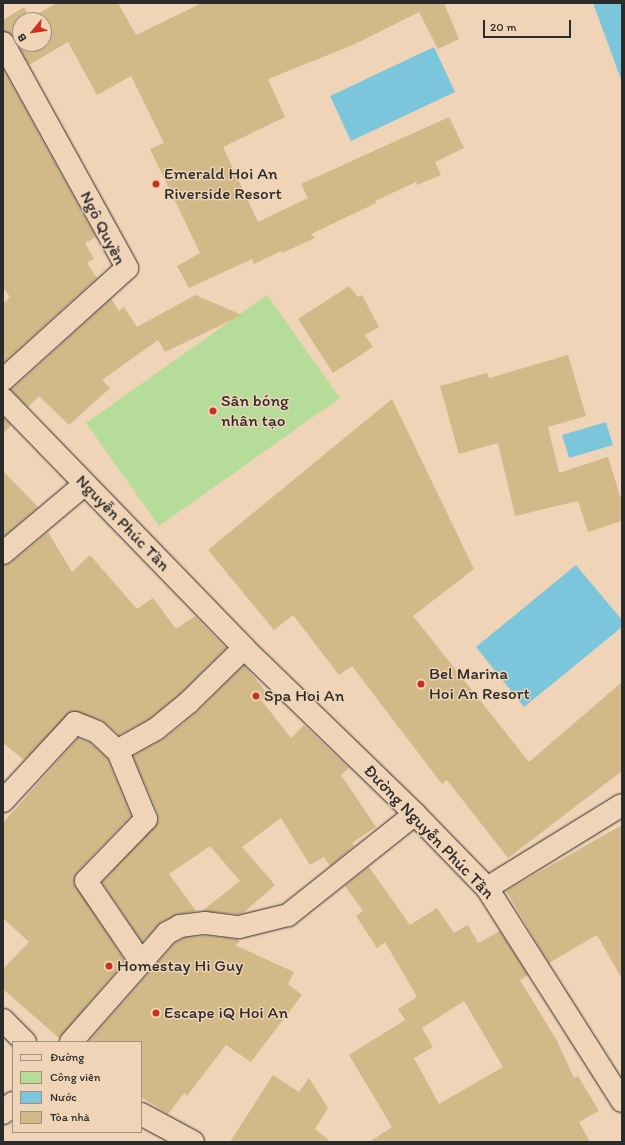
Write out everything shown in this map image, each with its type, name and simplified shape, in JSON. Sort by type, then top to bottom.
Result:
[{"type":"street","name":"Ngô Quyền","points":[[3,42],[127,268],[3,380]]},
{"type":"street","name":"Nguyễn Phúc Tần","points":[[3,399],[244,648]]},
{"type":"street","points":[[3,553],[85,484]]},
{"type":"street","points":[[117,749],[156,729],[189,702],[244,648]]},
{"type":"street","name":"Đường Nguyễn Phúc Tần","points":[[244,648],[415,814],[487,888],[614,1076],[622,1101]]},
{"type":"street","points":[[3,801],[75,723],[97,732],[117,749],[146,819],[86,881],[141,962]]},
{"type":"street","points":[[487,888],[622,804]]},
{"type":"street","points":[[72,1041],[167,933],[180,926],[205,923],[239,927],[288,916],[415,814]]},
{"type":"street","points":[[3,1020],[24,1041]]},
{"type":"street","points":[[3,1113],[12,1104]]},
{"type":"street","points":[[142,1115],[193,1142]]},
{"type":"green space","name":"Sân bóng nhân tạo","points":[[267,295],[340,398],[159,526],[86,423]]},
{"type":"water","points":[[593,3],[622,3],[622,82]]},
{"type":"water","points":[[434,47],[455,92],[351,141],[330,96]]},
{"type":"water","points":[[606,422],[613,445],[569,458],[562,435]]},
{"type":"water","points":[[576,565],[622,620],[622,627],[524,707],[476,647]]},
{"type":"building","points":[[57,3],[118,3],[136,35],[202,3],[444,3],[459,39],[438,49],[419,12],[353,45],[268,79],[285,117],[223,147],[258,222],[308,198],[301,184],[449,117],[464,148],[435,162],[441,175],[417,185],[416,182],[375,201],[376,203],[311,234],[315,238],[282,253],[281,251],[254,264],[252,259],[189,288],[177,266],[200,253],[150,149],[164,143],[131,76],[97,95],[68,42],[52,51],[52,12],[41,12]]},
{"type":"building","points":[[24,7],[27,12],[16,12]]},
{"type":"building","points":[[12,14],[12,36],[3,31],[3,20]]},
{"type":"building","points":[[22,52],[51,52],[29,65]]},
{"type":"building","points":[[3,69],[96,237],[85,243],[94,259],[87,263],[97,278],[3,363],[3,304],[10,297],[3,287]]},
{"type":"building","points":[[349,286],[358,297],[362,295],[379,327],[365,335],[373,347],[333,373],[298,319]]},
{"type":"building","points":[[195,295],[242,315],[165,352],[158,340],[102,380],[110,388],[69,425],[39,396],[28,407],[11,390],[111,299],[119,311],[124,307],[137,327]]},
{"type":"building","points":[[568,355],[586,416],[548,427],[559,473],[608,457],[622,502],[622,521],[588,532],[578,501],[515,516],[498,443],[459,454],[440,386],[487,373],[489,378]]},
{"type":"building","points":[[392,399],[474,569],[413,616],[529,762],[622,682],[622,771],[508,858],[447,780],[442,784],[352,666],[339,675],[293,615],[274,630],[208,550]]},
{"type":"building","points":[[3,417],[11,425],[3,434]]},
{"type":"building","points":[[3,471],[38,507],[3,537]]},
{"type":"building","points":[[48,532],[72,572],[90,555],[137,609],[153,598],[176,629],[195,616],[226,648],[181,693],[149,719],[119,735],[102,720],[72,711],[24,760],[3,743],[3,565],[11,563]]},
{"type":"building","points":[[244,665],[268,694],[261,700],[291,738],[304,725],[349,768],[341,775],[376,827],[352,843],[354,846],[330,866],[324,857],[310,865],[281,818],[242,847],[275,885],[243,913],[238,914],[202,911],[240,881],[210,846],[169,874],[196,911],[178,914],[161,922],[142,942],[102,882],[158,822],[158,814],[133,756],[164,739],[198,711]]},
{"type":"building","points":[[78,738],[90,743],[107,758],[131,816],[77,872],[74,882],[125,961],[59,1038],[3,989],[3,969],[29,942],[3,918],[3,823]]},
{"type":"building","points":[[622,825],[622,979],[597,935],[549,963],[506,891]]},
{"type":"building","points":[[369,867],[410,925],[437,908],[454,933],[468,925],[478,943],[500,931],[528,975],[520,980],[557,1041],[574,1078],[578,1076],[599,1111],[579,1122],[590,1142],[369,1142],[392,1127],[349,1055],[405,1020],[398,1009],[417,997],[385,942],[377,948],[356,916],[363,911],[345,886]],"holes":[[[464,1001],[503,1067],[439,1104],[414,1058],[433,1047],[422,1028]]]},
{"type":"building","points":[[205,936],[237,939],[240,942],[235,945],[294,972],[288,984],[302,995],[251,1062],[226,1045],[187,1096],[184,1093],[168,1114],[142,1098],[142,1041],[89,1041],[175,943],[184,938]]},
{"type":"building","points":[[273,1075],[299,1092],[309,1078],[328,1108],[315,1129],[331,1142],[230,1142]]},
{"type":"place","name":"Emerald Hoi An Riverside Resort","points":[[156,184]]},
{"type":"place","name":"Sân bóng nhân tạo","points":[[213,411]]},
{"type":"place","name":"Bel Marina Hoi An Resort","points":[[421,684]]},
{"type":"place","name":"Spa Hoi An","points":[[256,696]]},
{"type":"place","name":"Homestay Hi Guy","points":[[109,966]]},
{"type":"place","name":"Escape iQ Hoi An","points":[[156,1013]]}]
